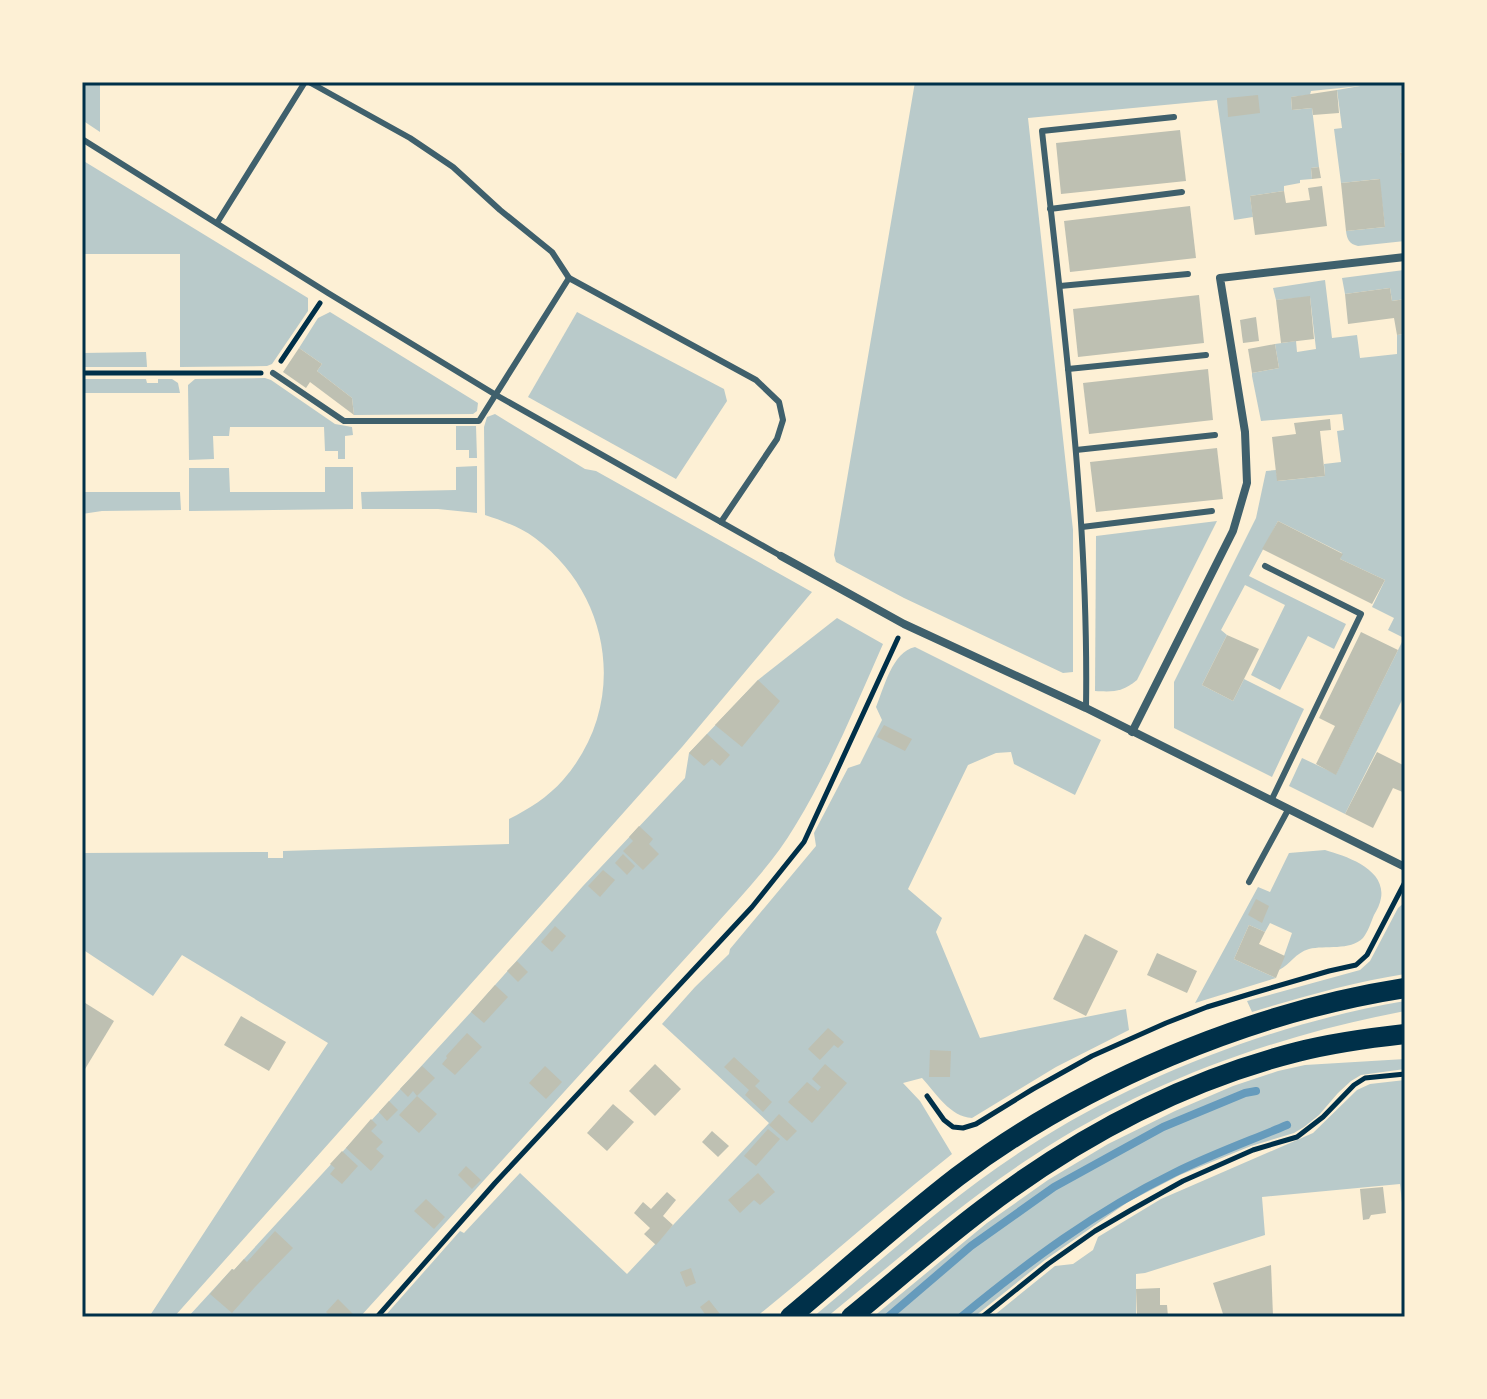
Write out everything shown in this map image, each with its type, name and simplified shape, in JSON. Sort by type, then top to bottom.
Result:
[{"type":"main road","points":[[790,1317],[958,1177],[1019,1135],[1083,1097],[1155,1062],[1274,1019],[1372,993],[1405,988]]},
{"type":"main road","points":[[851,1317],[982,1209],[1040,1168],[1172,1095],[1225,1074],[1298,1052],[1405,1034]]},
{"type":"street","points":[[1132,732],[1233,531],[1247,483],[1245,432],[1220,278],[1405,257]]},
{"type":"street","points":[[781,556],[904,624],[1086,708],[1405,867]]},
{"type":"lane","points":[[217,223],[307,82],[410,138],[453,167],[552,252],[569,278],[756,380],[779,402],[783,420],[777,439],[721,522]]},
{"type":"lane","points":[[1086,708],[1087,625],[1082,527],[1042,131],[1174,117]]},
{"type":"lane","points":[[82,139],[496,395],[781,556]]},
{"type":"lane","points":[[1050,209],[1182,192]]},
{"type":"lane","points":[[1060,286],[1188,274]]},
{"type":"lane","points":[[273,373],[344,421],[479,421],[569,278]]},
{"type":"lane","points":[[1068,369],[1206,355]]},
{"type":"lane","points":[[1076,450],[1215,435]]},
{"type":"lane","points":[[1082,527],[1212,511]]},
{"type":"lane","points":[[1265,566],[1361,614],[1271,801]]},
{"type":"lane","points":[[1249,882],[1288,810]]},
{"type":"path","points":[[82,373],[273,373],[328,293]]},
{"type":"path","points":[[377,1317],[495,1183],[752,907],[804,842],[893,649]]},
{"type":"path","points":[[927,1096],[944,1120],[953,1127],[963,1128],[976,1124],[1092,1056],[1166,1023],[1207,1007],[1356,965],[1367,955],[1405,881]]},
{"type":"path","points":[[982,1317],[1048,1264],[1131,1210],[1183,1181],[1239,1156],[1297,1137],[1365,1078],[1405,1074]]},
{"type":"shaded area","points":[[82,82],[100,82],[100,132],[82,120]]},
{"type":"shaded area","points":[[915,82],[1405,83],[1405,152],[1400,153],[1405,177],[1405,241],[1358,246],[1349,241],[1346,231],[1385,227],[1379,179],[1341,183],[1334,129],[1342,128],[1337,90],[1360,86],[1311,91],[1310,95],[1291,97],[1292,110],[1312,108],[1319,167],[1311,168],[1312,179],[1284,186],[1284,191],[1250,196],[1253,217],[1234,220],[1217,100],[1028,118],[1073,530],[1073,672],[1063,673],[904,598],[836,562],[834,555]]},
{"type":"shaded area","points":[[82,160],[308,298],[308,311],[272,364],[180,367],[180,254],[82,254]]},
{"type":"shaded area","points":[[1404,270],[1405,299],[1392,301],[1390,288],[1345,294],[1342,278]]},
{"type":"shaded area","points":[[1325,280],[1332,338],[1357,335],[1360,358],[1397,354],[1397,335],[1405,334],[1405,476],[1402,477],[1405,506],[1405,694],[1345,814],[1289,786],[1302,758],[1336,774],[1404,638],[1388,630],[1394,618],[1372,607],[1385,580],[1340,559],[1342,553],[1278,521],[1249,576],[1346,624],[1334,649],[1308,636],[1280,690],[1251,675],[1285,605],[1245,585],[1221,630],[1227,635],[1202,685],[1233,701],[1244,679],[1304,709],[1272,777],[1174,728],[1174,682],[1256,518],[1266,471],[1276,470],[1278,481],[1325,476],[1324,464],[1341,462],[1337,431],[1344,430],[1342,414],[1261,421],[1252,376],[1252,373],[1279,368],[1275,344],[1296,341],[1297,352],[1316,349],[1310,297],[1276,300],[1273,288]]},
{"type":"shaded area","points":[[330,312],[478,403],[477,411],[473,414],[354,415],[352,398],[317,371],[322,364],[299,348],[318,318]]},
{"type":"shaded area","points":[[577,312],[724,389],[727,401],[676,479],[528,397]]},
{"type":"shaded area","points":[[146,352],[147,367],[82,367],[82,353]]},
{"type":"shaded area","points":[[265,378],[335,424],[352,427],[353,435],[345,436],[345,459],[338,459],[338,451],[325,451],[324,427],[230,427],[229,436],[213,436],[214,459],[189,460],[188,385],[195,379]]},
{"type":"shaded area","points":[[82,379],[146,379],[147,383],[158,383],[158,379],[172,379],[178,383],[180,393],[82,393]]},
{"type":"shaded area","points":[[495,414],[585,469],[596,471],[812,592],[682,747],[174,1317],[149,1317],[328,1043],[182,955],[153,996],[82,949],[82,853],[268,852],[268,858],[283,858],[283,851],[509,844],[509,819],[551,792],[584,751],[597,719],[603,686],[603,653],[595,621],[581,590],[561,562],[529,534],[485,515],[484,427],[487,417]]},
{"type":"shaded area","points":[[456,426],[476,426],[477,458],[469,458],[469,450],[456,450]]},
{"type":"shaded area","points":[[477,466],[477,513],[438,509],[362,509],[361,492],[456,490],[456,467]]},
{"type":"shaded area","points":[[325,467],[353,467],[353,509],[189,511],[189,468],[229,468],[230,492],[325,492]]},
{"type":"shaded area","points":[[82,492],[180,492],[181,510],[82,514]]},
{"type":"shaded area","points":[[1217,521],[1137,680],[1118,690],[1095,691],[1096,536]]},
{"type":"shaded area","points":[[837,618],[883,644],[831,759],[786,840],[744,894],[360,1317],[188,1317],[685,778],[689,753],[758,680]]},
{"type":"shaded area","points":[[915,647],[1101,740],[1075,795],[1014,764],[1011,752],[996,753],[968,765],[908,889],[942,918],[936,932],[980,1038],[1126,1009],[1129,1030],[1056,1067],[972,1118],[950,1109],[922,1078],[903,1083],[920,1101],[952,1154],[756,1317],[384,1317],[460,1231],[464,1233],[520,1173],[627,1274],[769,1123],[662,1024],[729,954],[816,846],[814,833],[848,768],[860,764],[882,720],[876,707],[890,672],[900,656]]},
{"type":"shaded area","points":[[1325,850],[1363,865],[1381,888],[1381,900],[1363,938],[1351,945],[1304,951],[1279,970],[1292,933],[1270,923],[1265,932],[1249,925],[1234,959],[1276,978],[1195,1003],[1258,887],[1270,892],[1289,853]]},
{"type":"shaded area","points":[[1405,902],[1405,974],[1309,995],[1252,1012],[1247,1001],[1360,970],[1370,961],[1398,908]]},
{"type":"shaded area","points":[[1405,1001],[1405,1011],[1259,1048],[1165,1084],[1120,1106],[1006,1174],[827,1317],[813,1317],[972,1186],[1070,1121],[1162,1075],[1258,1038],[1307,1023]]},
{"type":"shaded area","points":[[1405,1059],[1405,1069],[1361,1075],[1351,1081],[1319,1115],[1294,1133],[1251,1146],[1180,1175],[1128,1202],[1045,1260],[974,1317],[873,1317],[987,1223],[1048,1180],[1108,1144],[1175,1111],[1278,1071],[1305,1065]]},
{"type":"shaded area","points":[[1405,1080],[1405,1231],[1400,1184],[1262,1197],[1265,1235],[1136,1274],[1136,1317],[992,1317],[1055,1266],[1073,1264],[1093,1250],[1098,1237],[1161,1199],[1313,1133],[1357,1090],[1370,1084]]},
{"type":"building","points":[[1337,90],[1339,113],[1313,115],[1312,108],[1292,110],[1291,97]]},
{"type":"building","points":[[1258,95],[1260,113],[1228,117],[1227,98]]},
{"type":"building","points":[[1180,130],[1186,181],[1061,194],[1056,143]]},
{"type":"building","points":[[1405,152],[1405,181],[1403,181],[1400,153]]},
{"type":"building","points":[[1319,167],[1321,178],[1312,179],[1311,168]]},
{"type":"building","points":[[1380,179],[1385,227],[1346,231],[1341,183]]},
{"type":"building","points":[[1322,186],[1327,226],[1255,235],[1250,196],[1284,191],[1286,203],[1310,200],[1308,188]]},
{"type":"building","points":[[1190,206],[1196,258],[1070,272],[1064,221]]},
{"type":"building","points":[[1390,288],[1392,301],[1405,299],[1405,334],[1397,335],[1394,318],[1348,324],[1345,294]]},
{"type":"building","points":[[1199,295],[1204,343],[1078,357],[1073,309]]},
{"type":"building","points":[[1310,296],[1314,339],[1281,343],[1276,300]]},
{"type":"building","points":[[1256,317],[1259,341],[1243,343],[1240,320]]},
{"type":"building","points":[[1275,344],[1279,368],[1252,373],[1248,349]]},
{"type":"building","points":[[299,348],[322,364],[317,371],[352,398],[354,415],[310,382],[306,388],[283,372]]},
{"type":"building","points":[[1208,369],[1213,420],[1089,434],[1083,383]]},
{"type":"building","points":[[1330,419],[1331,430],[1320,431],[1325,476],[1277,481],[1272,437],[1296,434],[1294,423]]},
{"type":"building","points":[[1217,448],[1223,499],[1096,512],[1090,462]]},
{"type":"building","points":[[1278,521],[1343,554],[1340,559],[1385,580],[1372,604],[1262,549]]},
{"type":"building","points":[[1361,632],[1398,650],[1336,775],[1316,764],[1335,726],[1319,718]]},
{"type":"building","points":[[1227,635],[1259,649],[1233,701],[1202,685]]},
{"type":"building","points":[[758,680],[780,701],[742,747],[715,725]]},
{"type":"building","points":[[884,725],[912,739],[905,751],[877,737]]},
{"type":"building","points":[[707,734],[730,755],[720,766],[712,759],[704,766],[689,753]]},
{"type":"building","points":[[1377,752],[1405,766],[1405,793],[1393,788],[1373,828],[1345,814]]},
{"type":"building","points":[[639,826],[653,839],[649,844],[659,854],[643,870],[623,851],[633,841],[629,837]]},
{"type":"building","points":[[623,854],[635,866],[627,875],[615,863]]},
{"type":"building","points":[[603,870],[615,880],[600,897],[588,886]]},
{"type":"building","points":[[1256,899],[1269,906],[1262,923],[1248,915]]},
{"type":"building","points":[[1249,925],[1265,932],[1259,944],[1285,956],[1276,978],[1234,959]]},
{"type":"building","points":[[555,926],[566,936],[552,952],[541,942]]},
{"type":"building","points":[[1085,934],[1118,951],[1086,1016],[1053,999]]},
{"type":"building","points":[[1157,953],[1197,971],[1187,993],[1147,975]]},
{"type":"building","points":[[517,961],[528,972],[518,982],[507,971]]},
{"type":"building","points":[[495,985],[508,997],[484,1023],[471,1012]]},
{"type":"building","points":[[82,1001],[114,1021],[82,1074]]},
{"type":"building","points":[[241,1016],[286,1042],[269,1071],[224,1045]]},
{"type":"building","points":[[828,1028],[844,1042],[838,1048],[834,1045],[820,1060],[808,1049]]},
{"type":"building","points":[[467,1033],[482,1047],[455,1075],[442,1064]]},
{"type":"building","points":[[930,1050],[951,1051],[950,1077],[929,1077]]},
{"type":"building","points":[[734,1057],[760,1081],[755,1086],[772,1102],[763,1112],[745,1095],[749,1090],[724,1067]]},
{"type":"building","points":[[655,1064],[681,1089],[655,1116],[629,1091]]},
{"type":"building","points":[[825,1064],[847,1083],[812,1123],[788,1102],[807,1082],[818,1091],[821,1087],[812,1079]]},
{"type":"building","points":[[422,1066],[435,1078],[417,1096],[413,1091],[408,1097],[400,1089]]},
{"type":"building","points":[[545,1066],[562,1082],[546,1099],[529,1083]]},
{"type":"building","points":[[417,1096],[437,1114],[419,1133],[399,1115]]},
{"type":"building","points":[[389,1101],[398,1110],[387,1121],[379,1112]]},
{"type":"building","points":[[613,1104],[634,1122],[607,1151],[587,1133]]},
{"type":"building","points":[[779,1114],[797,1131],[787,1141],[769,1125]]},
{"type":"building","points":[[371,1119],[377,1125],[371,1131],[383,1142],[376,1149],[384,1156],[371,1171],[346,1148]]},
{"type":"building","points":[[768,1129],[780,1139],[756,1166],[744,1156]]},
{"type":"building","points":[[712,1131],[729,1146],[718,1157],[702,1142]]},
{"type":"building","points":[[342,1151],[358,1166],[342,1184],[330,1174],[335,1168],[330,1164]]},
{"type":"building","points":[[466,1166],[481,1180],[472,1189],[458,1175]]},
{"type":"building","points":[[758,1173],[775,1192],[760,1205],[754,1200],[740,1213],[728,1200]]},
{"type":"building","points":[[1383,1187],[1386,1213],[1371,1215],[1363,1220],[1360,1189]]},
{"type":"building","points":[[667,1192],[676,1200],[663,1216],[673,1225],[656,1245],[644,1234],[650,1228],[634,1213],[643,1202],[651,1209]]},
{"type":"building","points":[[426,1199],[445,1217],[434,1229],[414,1211]]},
{"type":"building","points":[[275,1231],[293,1248],[232,1313],[210,1294],[232,1269],[244,1259],[247,1262]]},
{"type":"building","points":[[1271,1265],[1273,1316],[1224,1317],[1213,1283]]},
{"type":"building","points":[[691,1268],[696,1283],[686,1287],[680,1272]]},
{"type":"building","points":[[1160,1288],[1160,1305],[1167,1305],[1168,1317],[1137,1317],[1136,1289]]},
{"type":"building","points":[[338,1299],[356,1317],[331,1317],[326,1312]]},
{"type":"building","points":[[709,1300],[720,1314],[716,1317],[707,1317],[700,1307]]},
{"type":"waterway","points":[[888,1317],[971,1246],[1054,1187],[1163,1127],[1256,1091]]},
{"type":"waterway","points":[[961,1317],[1037,1257],[1117,1204],[1188,1166],[1287,1125]]}]
